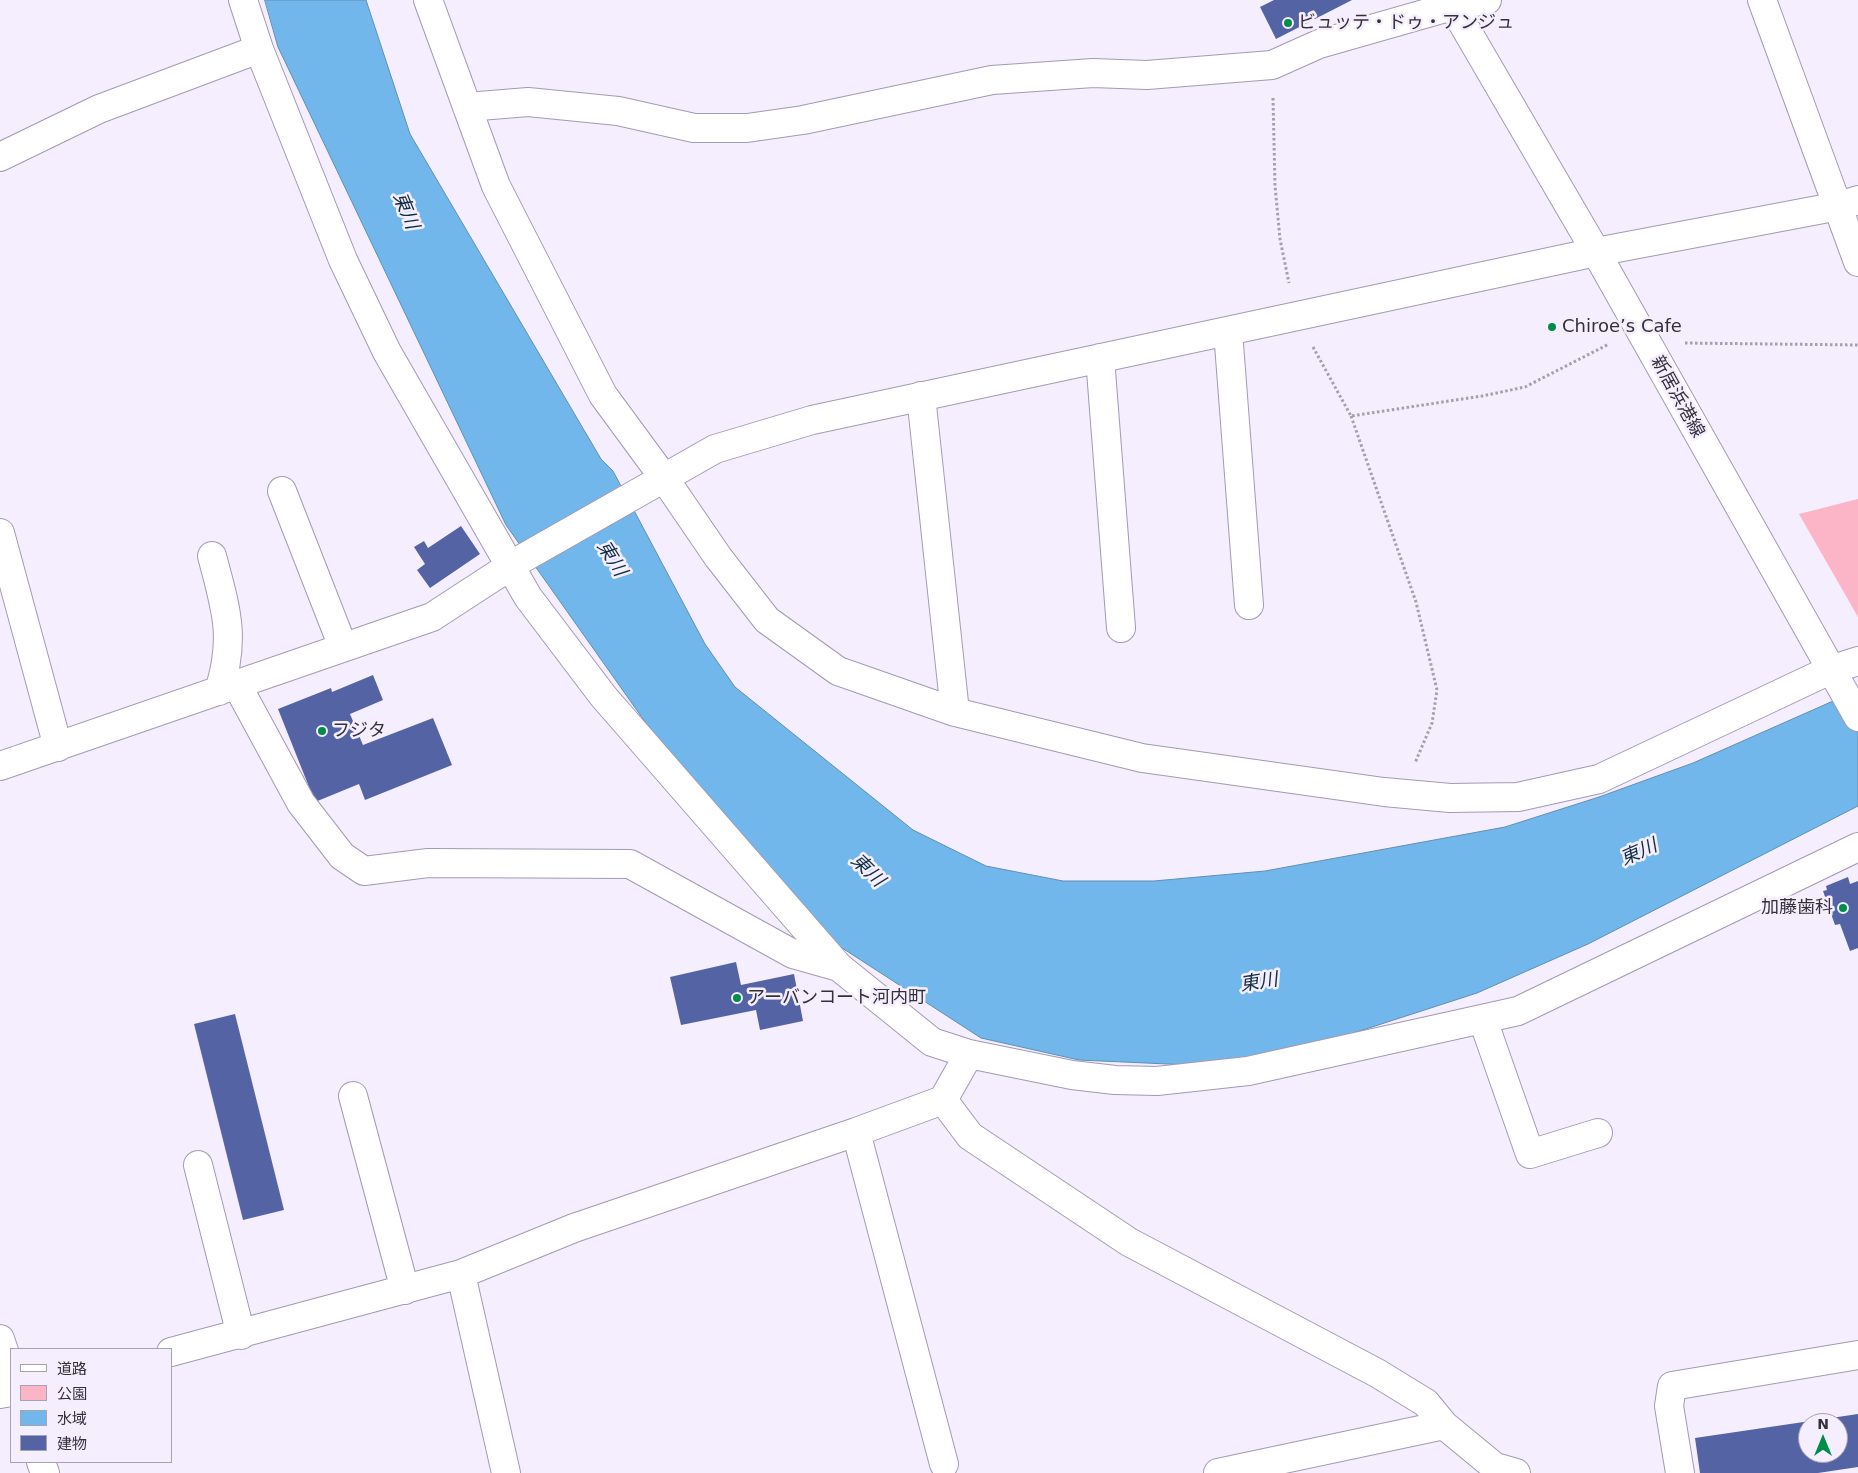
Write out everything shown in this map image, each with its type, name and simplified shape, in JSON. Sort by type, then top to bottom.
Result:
[{"type":"street","points":[[243,0],[259,49],[344,260],[387,352],[514,563],[528,597],[603,696],[839,967],[932,1042],[969,1054],[1072,1075],[1115,1080],[1157,1081],[1248,1071],[1518,1011],[1858,847]]},
{"type":"street","points":[[428,0],[496,186],[604,395],[718,557],[767,620],[838,671],[955,712],[1142,758],[1402,794],[1450,798],[1518,796],[1599,779],[1858,661]]},
{"type":"street","points":[[467,107],[528,102],[618,111],[694,128],[747,128],[803,120],[992,80],[1093,73],[1147,75],[1272,65],[1319,44],[1450,3],[1487,0]]},
{"type":"street","points":[[1762,0],[1849,203],[1858,262]]},
{"type":"street","name":"新居浜港線","points":[[1450,3],[1596,252],[1858,717]]},
{"type":"street","points":[[0,157],[100,108],[259,49]]},
{"type":"street","points":[[0,766],[432,616],[514,563],[716,449],[812,420],[921,396],[1596,252],[1849,203]]},
{"type":"street","points":[[1228,331],[1249,605]]},
{"type":"street","points":[[1100,358],[1121,628]]},
{"type":"street","points":[[921,396],[955,712]]},
{"type":"street","points":[[282,491],[344,647]]},
{"type":"street","points":[[0,533],[58,747]]},
{"type":"street","points":[[212,556],[230,636],[227,666],[228,688],[301,803],[342,856],[364,871],[428,863],[630,864],[793,954],[839,967]]},
{"type":"street","points":[[1483,1020],[1530,1154],[1598,1133]]},
{"type":"street","points":[[172,1352],[241,1335],[461,1274],[574,1228],[856,1132],[942,1100],[969,1054]]},
{"type":"street","points":[[353,1096],[405,1290]]},
{"type":"street","points":[[942,1100],[970,1136],[1129,1242],[1377,1373],[1426,1403],[1444,1425],[1501,1471]]},
{"type":"street","points":[[856,1132],[944,1464]]},
{"type":"street","points":[[198,1165],[241,1335]]},
{"type":"street","points":[[461,1274],[506,1473]]},
{"type":"street","points":[[0,1339],[10,1369]]},
{"type":"street","points":[[1680,1473],[1669,1406],[1672,1386],[1858,1355]]},
{"type":"street","points":[[1218,1473],[1444,1425]]},
{"type":"path","points":[[1272,65],[1275,186],[1279,230],[1296,316],[1351,416],[1416,602],[1437,690],[1432,723],[1402,794]]},
{"type":"path","points":[[1351,416],[1482,396],[1525,387],[1643,336],[1858,345]]},
{"type":"green space","points":[[1858,499],[1858,617],[1799,514]]},
{"type":"water","name":"東川","points":[[265,0],[366,0],[410,134],[601,459],[613,471],[705,644],[735,687],[913,830],[986,866],[1063,881],[1154,881],[1265,871],[1505,827],[1599,797],[1693,763],[1858,690],[1858,806],[1588,944],[1477,993],[1338,1038],[1212,1066],[1079,1060],[981,1038],[836,944],[684,777],[506,525],[278,47]]},
{"type":"building","name":"ビュッテ・ドゥ・アンジュ","points":[[1274,0],[1352,0],[1276,39],[1260,7]]},
{"type":"building","points":[[461,526],[480,554],[430,588],[417,570],[425,564],[414,547],[424,541],[428,548]]},
{"type":"building","name":"フジタ","points":[[373,675],[383,700],[350,714],[363,745],[433,718],[452,765],[365,800],[359,784],[315,802],[278,709],[331,688],[332,692]]},
{"type":"building","name":"加藤歯科","points":[[1848,877],[1850,884],[1858,881],[1858,948],[1850,951],[1840,924],[1835,925],[1823,891],[1827,890],[1826,886]]},
{"type":"building","name":"アーバンコート河内町","points":[[736,962],[741,985],[794,974],[803,1021],[760,1030],[756,1010],[681,1025],[670,977]]},
{"type":"building","points":[[235,1014],[284,1210],[243,1220],[194,1024]]},
{"type":"building","points":[[1858,1414],[1858,1467],[1818,1473],[1700,1473],[1695,1438],[1798,1423],[1798,1463],[1848,1463],[1848,1415]]},
{"type":"place","name":"ビュッテ・ドゥ・アンジュ","points":[[1288,23]]},
{"type":"place","name":"Chiroe’s Cafe","points":[[1552,327]]},
{"type":"place","name":"フジタ","points":[[322,731]]},
{"type":"place","name":"加藤歯科","points":[[1843,908]]},
{"type":"place","name":"アーバンコート河内町","points":[[737,998]]}]
